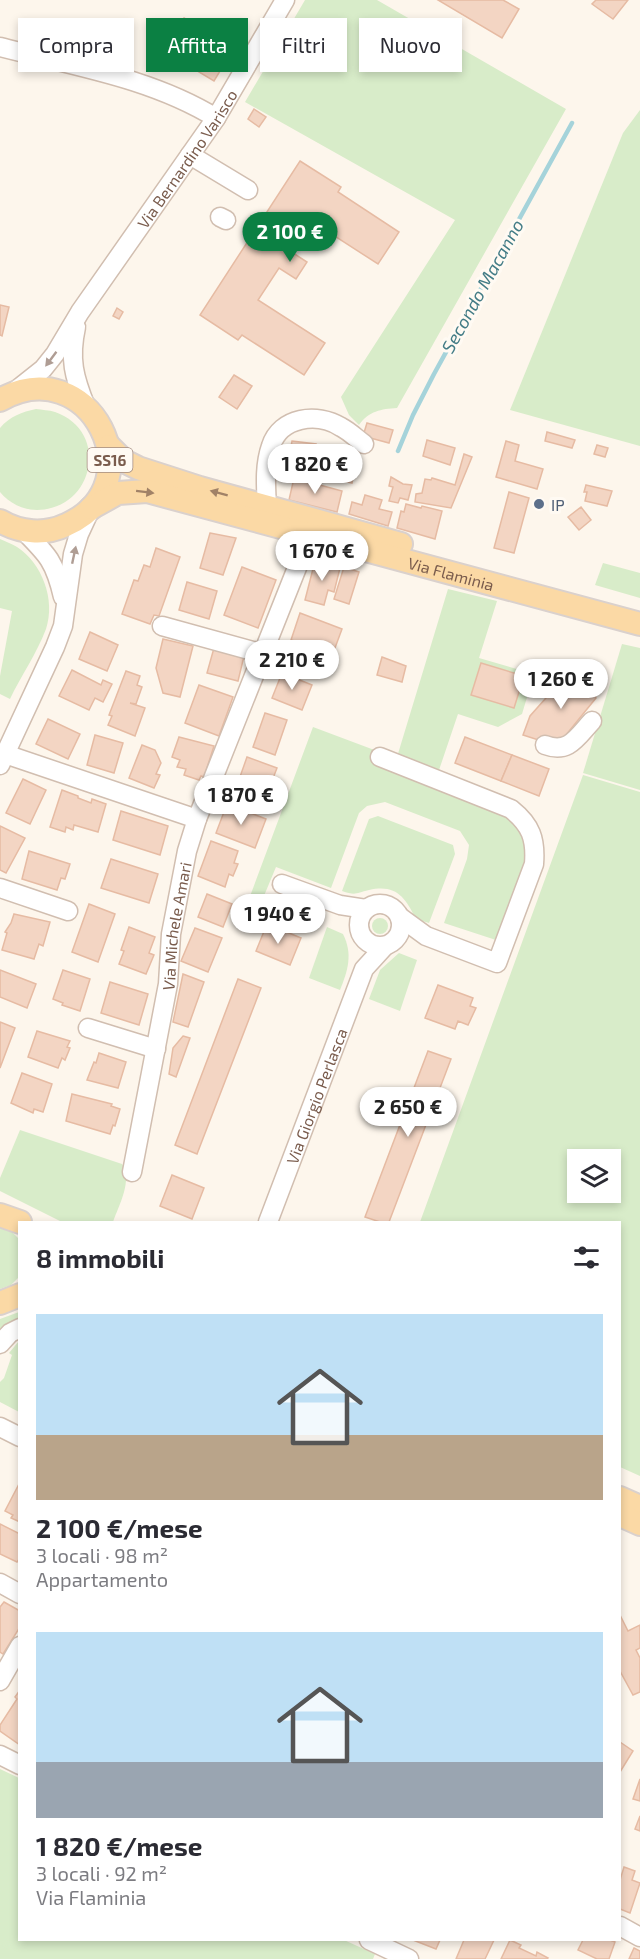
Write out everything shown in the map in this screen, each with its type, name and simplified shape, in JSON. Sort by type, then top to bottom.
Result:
[{"type":"main road","name":"SS16","points":[[0,521],[23,530],[41,532],[59,529],[76,521],[91,508],[102,493],[110,462],[109,446],[97,419],[71,396],[48,390],[26,389],[5,397]]},
{"type":"main road","name":"Via Flaminia","points":[[109,446],[124,461],[138,468],[267,507],[640,610]]},
{"type":"main road","name":"Via Flaminia","points":[[91,508],[118,494],[147,491],[640,624]]},
{"type":"main road","points":[[0,1215],[18,1221]]},
{"type":"main road","points":[[0,1303],[18,1296]]},
{"type":"main road","points":[[621,1498],[640,1507]]},
{"type":"main road","points":[[621,1515],[640,1524]]},
{"type":"street","name":"Via Bernardino Varisco","points":[[5,397],[43,369],[55,354],[80,312],[216,118],[285,0]]},
{"type":"street","points":[[0,47],[152,86],[192,103],[216,118]]},
{"type":"street","points":[[190,155],[248,190]]},
{"type":"street","name":"Via Bernardino Varisco","points":[[80,312],[71,356],[78,387],[86,407]]},
{"type":"street","points":[[267,507],[266,473],[271,445],[283,428],[303,418],[320,419],[340,426],[364,444]]},
{"type":"street","points":[[91,508],[79,534],[63,626],[55,648],[2,760],[197,819]]},
{"type":"street","points":[[23,530],[52,561],[58,573],[65,605]]},
{"type":"street","name":"Via Michele Amari","points":[[132,1172],[168,984],[171,934],[187,850],[197,819],[310,535]]},
{"type":"street","points":[[162,626],[264,654]]},
{"type":"street","points":[[545,745],[560,749],[569,745],[592,721]]},
{"type":"street","points":[[282,884],[340,905],[366,909],[373,905],[387,905],[426,936],[497,963],[534,864],[535,851],[532,836],[524,820],[511,809],[380,757]]},
{"type":"street","points":[[0,888],[68,911]]},
{"type":"street","points":[[340,905],[370,944],[376,946],[426,936]]},
{"type":"street","name":"Via Giorgio Perlasca","points":[[364,969],[360,931],[361,914],[366,909]]},
{"type":"street","points":[[391,942],[401,927],[400,917]]},
{"type":"street","name":"Via Giorgio Perlasca","points":[[268,1221],[364,969],[391,942]]},
{"type":"street","points":[[88,1028],[156,1049]]},
{"type":"street","points":[[0,1344],[10,1333],[18,1329]]},
{"type":"street","points":[[0,1427],[18,1436]]},
{"type":"street","points":[[0,1583],[18,1593]]},
{"type":"street","points":[[0,1681],[18,1650]]},
{"type":"street","points":[[0,1755],[18,1764]]},
{"type":"street","points":[[621,1927],[640,1937]]},
{"type":"street","points":[[370,1941],[388,1954],[409,1959]]},
{"type":"green space","points":[[305,0],[377,0],[408,18],[359,18],[359,72],[462,72],[462,49],[566,109],[397,408],[376,412],[359,425],[349,415],[341,397],[455,220],[245,102],[263,72],[347,72],[347,18],[294,18]]},
{"type":"green space","points":[[640,110],[640,446],[510,410],[623,133]]},
{"type":"green space","points":[[36,409],[55,412],[72,422],[84,435],[89,451],[88,468],[83,484],[72,497],[57,506],[37,510],[17,505],[0,492],[0,428],[16,415]]},
{"type":"green space","points":[[0,539],[17,547],[33,562],[45,583],[49,606],[46,629],[10,699],[0,694],[0,676],[12,611],[0,608]]},
{"type":"green space","points":[[603,563],[640,573],[640,598],[595,585]]},
{"type":"green space","points":[[448,589],[497,601],[479,658],[534,674],[522,714],[498,727],[458,714],[438,773],[397,757]]},
{"type":"green space","points":[[622,644],[640,648],[640,790],[583,773]]},
{"type":"green space","points":[[313,727],[377,751],[374,764],[507,814],[517,824],[527,843],[527,864],[499,941],[444,923],[467,859],[469,845],[460,831],[385,802],[367,806],[359,813],[331,888],[276,867],[261,903],[249,899]]},
{"type":"green space","points":[[583,775],[640,792],[640,1476],[621,1467],[621,1221],[420,1221]]},
{"type":"green space","points":[[378,816],[453,845],[455,854],[429,923],[416,919],[408,904],[393,891],[378,889],[353,894],[342,891],[369,819]]},
{"type":"green space","points":[[377,918],[383,918],[388,926],[386,932],[377,934],[372,929],[372,923]]},
{"type":"green space","points":[[327,927],[343,934],[348,948],[347,969],[340,990],[309,978]]},
{"type":"green space","points":[[399,953],[417,960],[400,1011],[369,999],[380,970]]},
{"type":"green space","points":[[20,1130],[122,1164],[125,1170],[126,1185],[113,1221],[60,1221],[0,1191],[0,1178]]},
{"type":"green space","points":[[0,1227],[11,1231],[18,1238],[18,1278],[11,1285],[0,1289]]},
{"type":"green space","points":[[18,1312],[18,1319],[0,1330],[0,1319]]},
{"type":"green space","points":[[18,1342],[18,1411],[0,1402],[0,1382],[4,1378],[12,1355],[9,1353]]},
{"type":"green space","points":[[0,1769],[18,1778],[18,1941],[346,1941],[375,1954],[373,1959],[0,1959]]},
{"type":"building","points":[[438,0],[503,0],[519,9],[502,38]]},
{"type":"building","points":[[596,0],[628,0],[613,19],[592,4]]},
{"type":"building","points":[[199,72],[219,72],[214,81]]},
{"type":"building","points":[[254,109],[266,117],[259,127],[248,119]]},
{"type":"building","points":[[300,161],[341,187],[338,192],[399,232],[378,264],[310,220],[290,251],[307,262],[296,279],[279,268],[258,300],[325,343],[304,375],[242,335],[238,340],[200,315]]},
{"type":"building","points":[[0,305],[9,307],[2,336],[0,335]]},
{"type":"building","points":[[117,308],[123,312],[119,319],[113,316]]},
{"type":"building","points":[[234,375],[252,386],[237,409],[219,397]]},
{"type":"building","points":[[367,423],[393,430],[389,443],[363,436]]},
{"type":"building","points":[[547,432],[575,440],[572,448],[545,441]]},
{"type":"building","points":[[427,440],[455,448],[450,465],[423,456]]},
{"type":"building","points":[[292,441],[316,444],[311,468],[298,466],[297,475],[286,473]]},
{"type":"building","points":[[506,441],[519,445],[515,461],[543,469],[537,489],[496,477]]},
{"type":"building","points":[[597,445],[608,448],[605,457],[594,454]]},
{"type":"building","points":[[320,451],[357,460],[352,483],[315,474]]},
{"type":"building","points":[[464,454],[472,457],[451,508],[415,502],[416,494],[422,493],[425,479],[431,480],[432,478],[455,485]]},
{"type":"building","points":[[391,477],[403,484],[412,485],[408,500],[400,498],[398,503],[389,501],[393,487],[389,486]]},
{"type":"building","points":[[294,478],[342,491],[337,512],[289,500]]},
{"type":"building","points":[[586,485],[612,491],[607,506],[585,501]]},
{"type":"building","points":[[509,492],[529,498],[514,553],[494,548]]},
{"type":"building","points":[[365,495],[382,500],[379,509],[392,512],[388,526],[349,514],[352,502],[362,505]]},
{"type":"building","points":[[406,504],[442,511],[435,539],[397,528],[401,511],[404,512]]},
{"type":"building","points":[[581,507],[591,520],[579,530],[568,517]]},
{"type":"building","points":[[210,533],[236,538],[223,575],[200,568]]},
{"type":"building","points":[[156,548],[180,557],[159,616],[154,615],[150,624],[122,614],[134,580],[138,581],[144,565],[150,567]]},
{"type":"building","points":[[315,561],[340,568],[334,592],[328,590],[324,605],[305,600]]},
{"type":"building","points":[[242,567],[276,580],[258,628],[224,615]]},
{"type":"building","points":[[344,567],[359,572],[349,604],[334,599]]},
{"type":"building","points":[[187,582],[217,591],[209,619],[179,610]]},
{"type":"building","points":[[300,613],[342,629],[332,656],[300,646],[301,643],[291,640]]},
{"type":"building","points":[[90,632],[118,645],[107,671],[79,659]]},
{"type":"building","points":[[163,639],[193,646],[180,697],[163,693],[156,668]]},
{"type":"building","points":[[214,648],[244,656],[238,681],[207,673]]},
{"type":"building","points":[[382,657],[406,666],[402,682],[377,675]]},
{"type":"building","points":[[481,663],[524,676],[514,708],[471,695]]},
{"type":"building","points":[[72,670],[101,685],[103,680],[112,684],[103,702],[95,698],[89,710],[59,696]]},
{"type":"building","points":[[126,671],[140,676],[137,685],[142,687],[136,704],[130,703],[145,708],[135,736],[108,725],[112,716],[109,715]]},
{"type":"building","points":[[570,671],[592,684],[596,698],[557,746],[523,735],[530,716]]},
{"type":"building","points":[[282,673],[312,685],[302,710],[272,698]]},
{"type":"building","points":[[199,685],[233,697],[219,736],[185,723]]},
{"type":"building","points":[[265,713],[287,720],[275,755],[253,747]]},
{"type":"building","points":[[48,719],[80,734],[68,759],[36,744]]},
{"type":"building","points":[[95,735],[123,743],[114,773],[87,765]]},
{"type":"building","points":[[179,737],[214,746],[204,777],[201,776],[199,780],[184,775],[186,769],[177,767],[180,760],[172,757]]},
{"type":"building","points":[[465,737],[512,755],[501,781],[455,763]]},
{"type":"building","points":[[142,745],[155,750],[161,763],[156,774],[160,775],[154,788],[129,778]]},
{"type":"building","points":[[512,755],[549,769],[539,796],[501,781]]},
{"type":"building","points":[[247,757],[277,768],[263,804],[235,791]]},
{"type":"building","points":[[23,779],[46,790],[30,824],[6,813]]},
{"type":"building","points":[[62,790],[91,803],[92,799],[106,804],[98,832],[74,825],[73,830],[66,827],[65,832],[50,827]]},
{"type":"building","points":[[227,804],[266,819],[255,848],[216,833]]},
{"type":"building","points":[[121,811],[168,826],[160,855],[113,840]]},
{"type":"building","points":[[0,826],[25,838],[6,873],[0,870]]},
{"type":"building","points":[[211,841],[238,851],[234,863],[238,864],[233,876],[229,874],[225,887],[198,876]]},
{"type":"building","points":[[29,851],[70,864],[65,879],[61,878],[57,890],[22,879]]},
{"type":"building","points":[[111,859],[158,874],[149,903],[101,888]]},
{"type":"building","points":[[207,894],[232,904],[223,927],[198,917]]},
{"type":"building","points":[[89,904],[115,914],[98,962],[72,952]]},
{"type":"building","points":[[14,914],[50,922],[43,946],[39,944],[34,959],[2,950],[7,933],[5,932]]},
{"type":"building","points":[[267,924],[301,938],[290,965],[256,951]]},
{"type":"building","points":[[129,927],[155,937],[149,953],[154,955],[146,974],[119,964]]},
{"type":"building","points":[[195,928],[222,938],[208,972],[181,961]]},
{"type":"building","points":[[0,970],[36,984],[27,1008],[0,997]]},
{"type":"building","points":[[63,970],[90,979],[80,1011],[62,1005],[63,1003],[53,999]]},
{"type":"building","points":[[183,974],[204,982],[188,1027],[173,1022]]},
{"type":"building","points":[[238,979],[261,988],[197,1154],[175,1145]]},
{"type":"building","points":[[110,982],[148,994],[139,1025],[101,1013]]},
{"type":"building","points":[[438,985],[473,998],[470,1006],[476,1008],[468,1025],[458,1021],[455,1029],[425,1018]]},
{"type":"building","points":[[0,1022],[15,1028],[0,1068]]},
{"type":"building","points":[[37,1031],[70,1041],[65,1060],[62,1058],[58,1068],[28,1057]]},
{"type":"building","points":[[183,1036],[190,1038],[176,1077],[169,1074],[173,1048]]},
{"type":"building","points":[[428,1051],[451,1059],[389,1221],[377,1221],[365,1217]]},
{"type":"building","points":[[99,1053],[126,1062],[118,1088],[87,1080]]},
{"type":"building","points":[[22,1073],[52,1084],[43,1112],[34,1109],[33,1113],[11,1103]]},
{"type":"building","points":[[72,1094],[112,1104],[111,1106],[120,1109],[110,1134],[66,1121]]},
{"type":"building","points":[[172,1175],[204,1188],[192,1219],[160,1206]]},
{"type":"building","points":[[18,1486],[18,1521],[11,1518],[13,1515],[5,1511]]},
{"type":"building","points":[[0,1524],[18,1533],[18,1561],[0,1554]]},
{"type":"building","points":[[4,1602],[18,1610],[18,1630],[3,1654],[0,1652],[0,1607]]},
{"type":"building","points":[[621,1617],[628,1631],[640,1625],[640,1648],[636,1650],[640,1658],[640,1692],[633,1695],[621,1673]]},
{"type":"building","points":[[18,1693],[18,1744],[0,1731],[0,1725],[17,1699],[15,1697]]},
{"type":"building","points":[[621,1743],[633,1751],[621,1770]]},
{"type":"building","points":[[640,1779],[640,1801],[633,1799]]},
{"type":"building","points":[[640,1816],[640,1831],[635,1829]]},
{"type":"building","points":[[624,1867],[635,1871],[632,1880],[640,1883],[630,1913],[621,1909],[621,1877]]},
{"type":"building","points":[[416,1941],[440,1941],[436,1949]]},
{"type":"building","points":[[464,1941],[494,1941],[485,1959],[456,1959]]},
{"type":"building","points":[[510,1941],[521,1945],[519,1948],[536,1956],[537,1952],[548,1958],[547,1959],[501,1959]]},
{"type":"building","points":[[582,1941],[615,1942],[609,1959],[597,1959],[578,1950]]},
{"type":"building","points":[[634,1948],[640,1951],[640,1959],[629,1959]]},
{"type":"waterway","name":"Secondo Macanno","points":[[398,451],[434,374],[572,123]]},
{"type":"place","name":"IP","points":[[539,504]]}]
